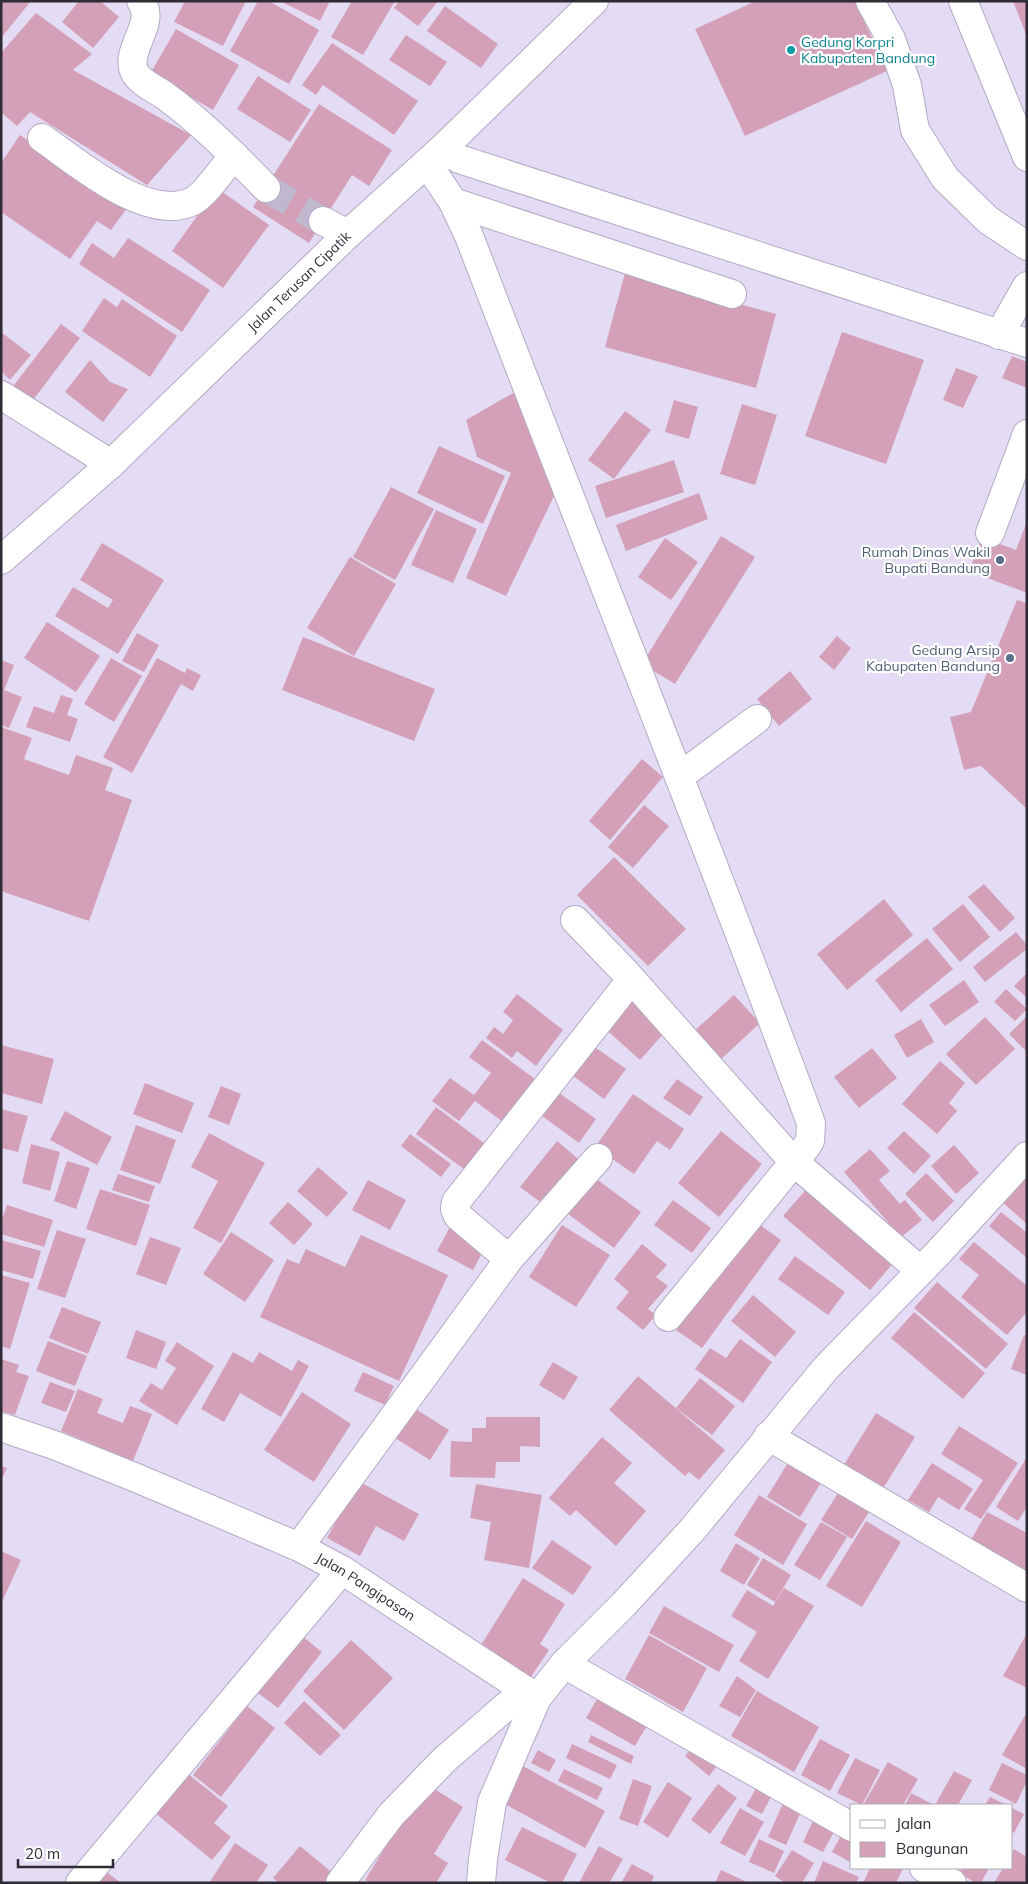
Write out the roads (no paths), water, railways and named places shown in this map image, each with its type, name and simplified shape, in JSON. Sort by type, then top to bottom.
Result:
[{"type":"street","points":[[141,1],[145,17],[143,30],[133,56],[134,70],[140,78],[168,98],[234,155],[266,188]]},
{"type":"street","name":"Jalan Terusan Cipatik","points":[[1,560],[111,464],[348,234],[435,156],[594,1]]},
{"type":"street","points":[[870,1],[892,39],[907,85],[915,130],[945,178],[988,220],[1027,246]]},
{"type":"street","points":[[963,1],[1027,157]]},
{"type":"street","points":[[42,138],[117,190],[152,203],[173,205],[195,200],[234,155]]},
{"type":"street","points":[[668,1317],[810,1141],[811,1123],[748,953],[519,363],[435,156],[459,159],[1027,343]]},
{"type":"street","points":[[453,202],[732,294]]},
{"type":"street","points":[[323,221],[348,234]]},
{"type":"street","points":[[999,335],[1027,286]]},
{"type":"street","points":[[1,395],[111,464]]},
{"type":"street","points":[[990,533],[1027,434]]},
{"type":"street","points":[[679,777],[757,719]]},
{"type":"street","points":[[575,920],[793,1161],[920,1271]]},
{"type":"street","points":[[508,1259],[458,1216],[455,1209],[456,1202],[631,980]]},
{"type":"street","points":[[340,1883],[391,1815],[444,1760],[531,1694],[624,1604],[693,1529],[826,1368],[1027,1156]]},
{"type":"street","points":[[299,1547],[508,1259],[598,1158]]},
{"type":"street","name":"Jalan Pangipasan","points":[[1,1427],[130,1476],[299,1547],[342,1570],[531,1694]]},
{"type":"street","points":[[768,1436],[1027,1588]]},
{"type":"street","points":[[80,1883],[342,1570]]},
{"type":"street","points":[[564,1664],[850,1826]]},
{"type":"street","points":[[481,1883],[492,1802],[531,1694]]},
{"type":"street","points":[[926,1869],[952,1883]]},
{"type":"tunnel","points":[[266,188],[323,221]]},
{"type":"place","name":"Gedung Korpri Kabupaten Bandung","points":[[791,50]]},
{"type":"place","name":"Rumah Dinas Wakil Bupati Bandung","points":[[1000,560]]},
{"type":"place","name":"Gedung Arsip Kabupaten Bandung","points":[[1010,658]]}]
